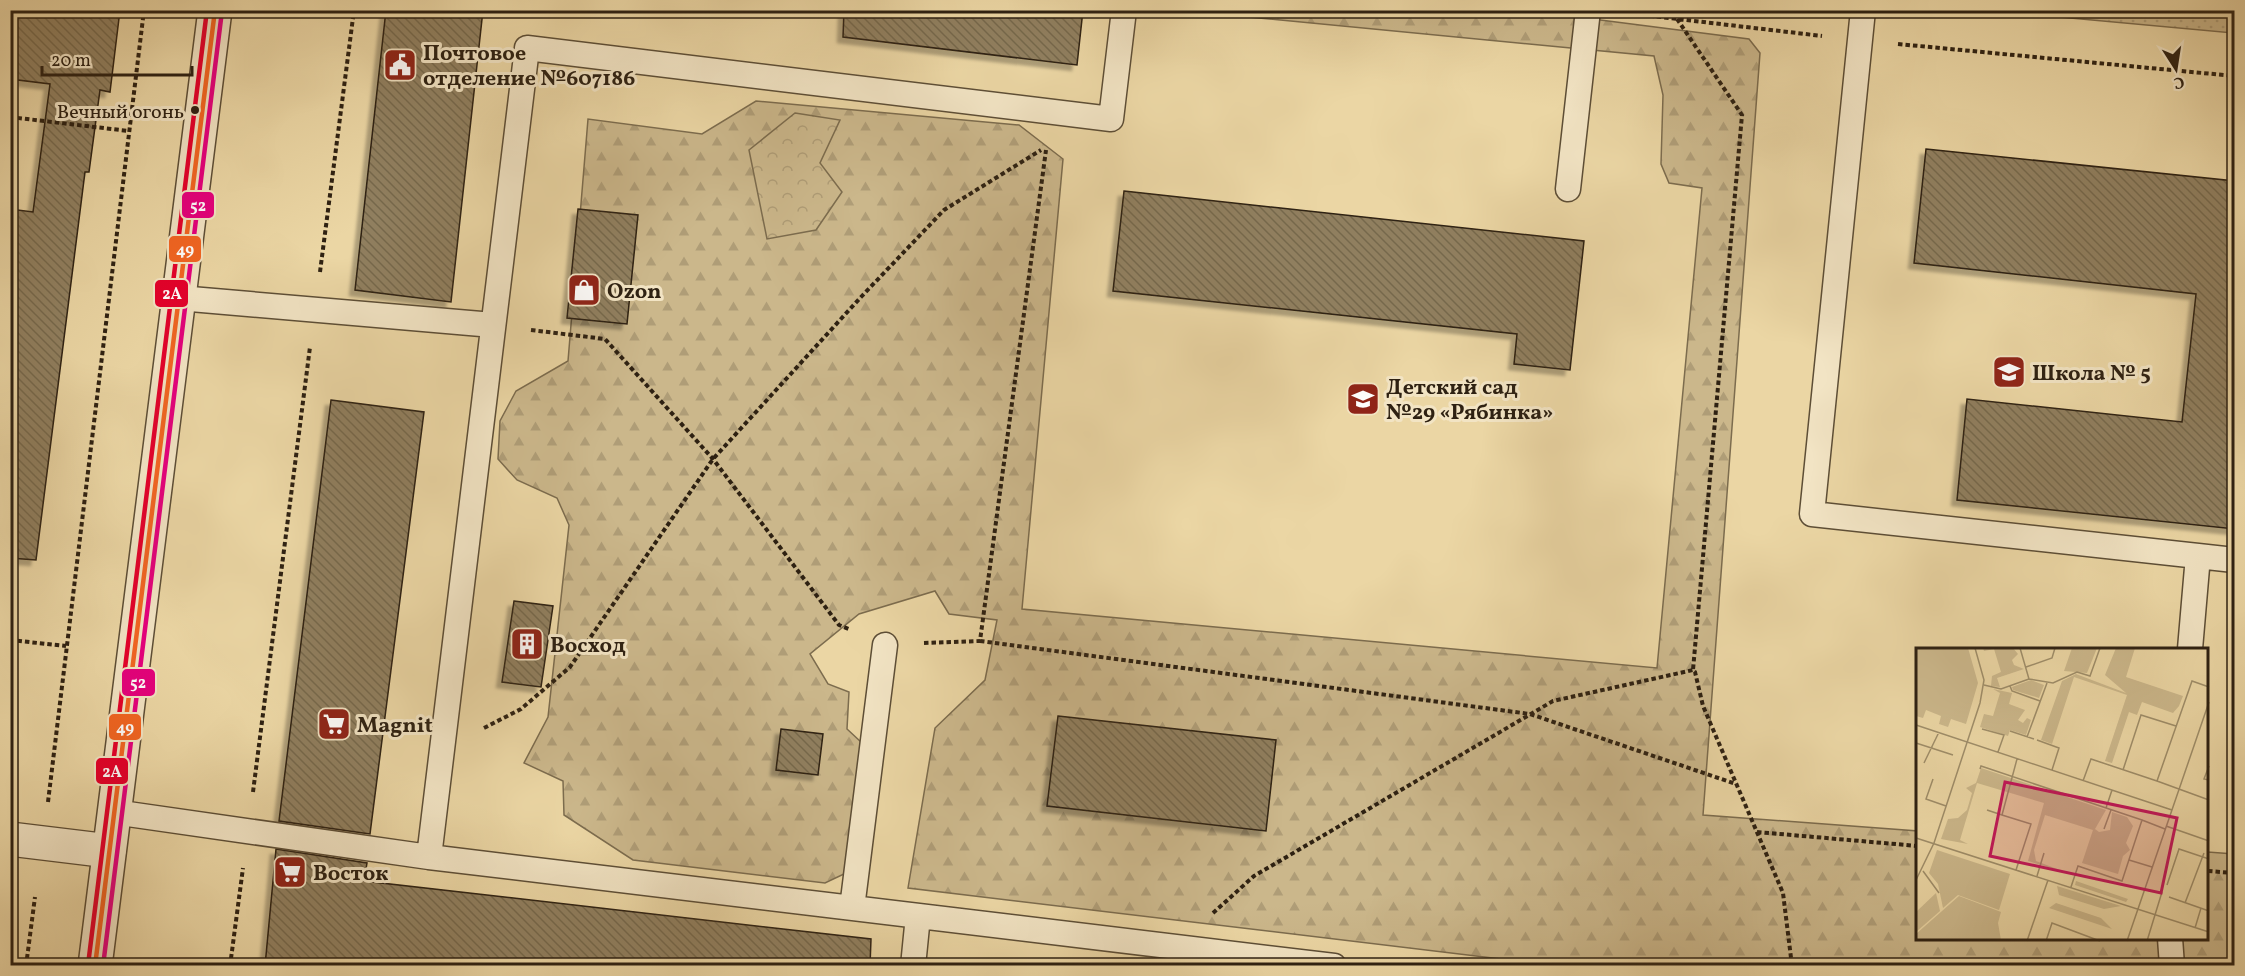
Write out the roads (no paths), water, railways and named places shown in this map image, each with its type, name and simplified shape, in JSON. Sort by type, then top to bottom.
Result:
[{"type":"street","points":[[95,966],[215,10]]},
{"type":"street","points":[[10,839],[109,851]]},
{"type":"lane","points":[[429,857],[526,48],[1111,119],[1124,10]]},
{"type":"lane","points":[[1568,189],[1588,10]]},
{"type":"lane","points":[[1863,10],[1812,514],[2235,560]]},
{"type":"lane","points":[[179,298],[493,325]]},
{"type":"lane","points":[[2190,648],[2198,556]]},
{"type":"lane","points":[[852,908],[885,645]]},
{"type":"lane","points":[[114,812],[429,857],[1334,966]]},
{"type":"lane","points":[[913,966],[918,916]]},
{"type":"lane","points":[[2170,940],[2172,966]]},
{"type":"place","name":"Почтовое отделение №607186","points":[[400,65]]},
{"type":"place","name":"Вечный огонь","points":[[195,110]]},
{"type":"place","name":"Ozon","points":[[584,290]]},
{"type":"place","name":"Школа № 5","points":[[2009,372]]},
{"type":"place","name":"Детский сад №29 «Рябинка»","points":[[1363,399]]},
{"type":"place","name":"Восход","points":[[527,644]]},
{"type":"place","name":"Magnit","points":[[334,724]]},
{"type":"place","name":"Восток","points":[[290,872]]}]
